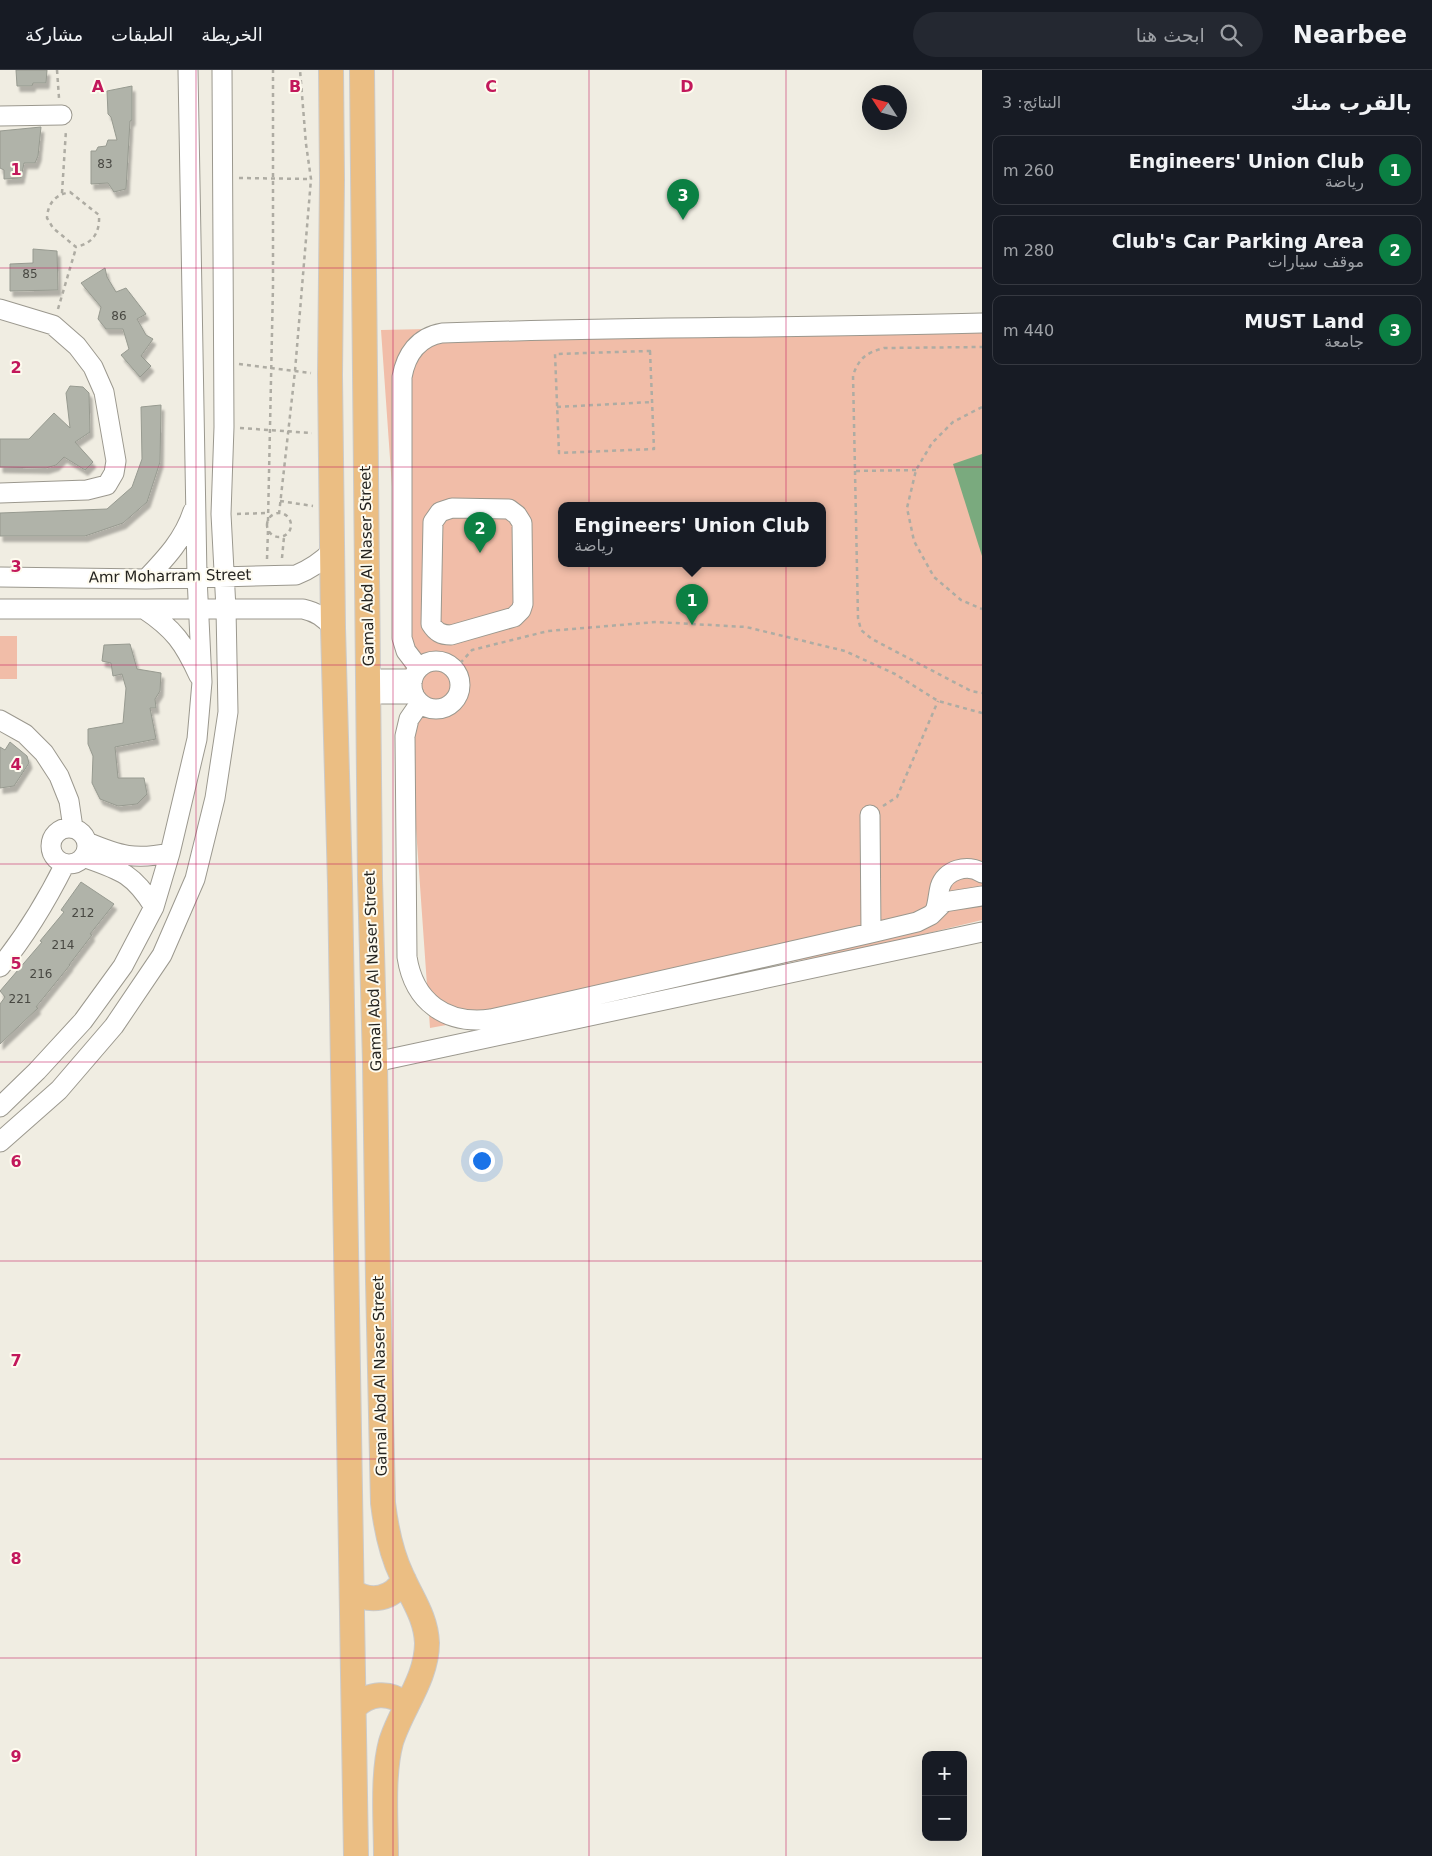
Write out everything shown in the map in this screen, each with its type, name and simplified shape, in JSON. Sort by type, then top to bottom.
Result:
[{"type":"main road","name":"Gamal Abd Al Naser Street","points":[[331,70],[322,179],[330,375],[356,1856]]},
{"type":"main road","name":"Gamal Abd Al Naser Street","points":[[362,70],[370,879],[383,1503],[389,1540],[404,1580],[422,1617],[427,1644],[423,1671],[394,1733],[388,1759],[386,1856]]},
{"type":"main road","points":[[340,884],[358,887],[370,879]]},
{"type":"main road","points":[[352,1591],[365,1598],[380,1598],[394,1592],[404,1580]]},
{"type":"main road","points":[[354,1708],[365,1699],[380,1695],[394,1697],[407,1705]]},
{"type":"street","points":[[0,1107],[37,1072],[83,1021],[123,966],[154,907],[170,853],[197,739],[202,682],[197,577],[188,70]]},
{"type":"street","points":[[0,1142],[59,1090],[114,1026],[162,955],[195,879],[215,798],[228,712],[226,609],[221,514],[224,426],[222,70]]},
{"type":"street","points":[[0,116],[62,115]]},
{"type":"street","points":[[0,309],[53,325],[77,346],[93,367],[104,392],[116,460],[114,474],[107,485],[87,490],[0,493]]},
{"type":"street","points":[[982,323],[572,329],[442,333],[422,340],[411,352],[402,377],[402,638],[416,686],[427,708],[435,710],[450,705],[456,699],[461,684],[459,676],[448,665],[433,661],[416,686],[405,736],[407,957],[409,970],[421,994],[440,1011],[465,1020],[491,1019],[917,922],[935,911],[944,902],[982,896]]},
{"type":"street","points":[[146,579],[178,543],[189,524],[196,505]]},
{"type":"street","points":[[442,635],[451,636],[514,617],[521,610],[523,604],[522,522],[513,511],[508,509],[452,508],[435,516],[432,528],[430,624],[435,631],[442,635],[448,665]]},
{"type":"street","name":"Amr Moharram Street","points":[[0,577],[146,579],[296,574],[310,570],[332,551]]},
{"type":"street","name":"Amr Moharram Street","points":[[0,609],[303,609],[316,612],[326,619],[333,628]]},
{"type":"street","points":[[144,609],[164,622],[180,639],[202,682]]},
{"type":"street","points":[[369,687],[416,686]]},
{"type":"street","points":[[0,720],[25,734],[44,754],[59,776],[69,801],[73,828]]},
{"type":"street","points":[[870,815],[871,933]]},
{"type":"street","points":[[0,968],[23,938],[78,854],[84,835],[73,828],[59,830],[51,842],[54,856],[78,854],[112,853],[131,857],[150,857],[170,853]]},
{"type":"street","points":[[78,854],[128,875],[142,888],[154,907]]},
{"type":"street","points":[[935,911],[940,887],[945,878],[955,871],[967,868],[982,873]]},
{"type":"street","points":[[375,1062],[982,932]]},
{"type":"path","points":[[273,70],[272,368],[268,530],[274,575]]},
{"type":"path","points":[[279,514],[287,431],[322,179],[306,144],[300,70]]},
{"type":"path","points":[[223,178],[322,179]]},
{"type":"path","points":[[70,192],[99,216],[100,224],[92,240],[85,245],[76,247],[53,228],[47,218],[50,203],[62,193],[70,192]]},
{"type":"path","points":[[53,325],[76,247]]},
{"type":"path","points":[[982,347],[884,348],[868,352],[857,364],[853,375],[858,618],[861,630],[872,639],[971,691],[982,692]]},
{"type":"path","points":[[650,351],[652,402],[654,449],[559,453],[555,354],[650,351]]},
{"type":"path","points":[[223,362],[330,375]]},
{"type":"path","points":[[557,407],[652,402]]},
{"type":"path","points":[[982,407],[953,422],[932,443],[916,470],[907,508],[914,541],[934,577],[961,600],[982,609]]},
{"type":"path","points":[[224,426],[330,434]]},
{"type":"path","points":[[855,471],[916,470]]},
{"type":"path","points":[[280,501],[331,508]]},
{"type":"path","points":[[221,514],[268,513]]},
{"type":"path","points":[[268,521],[274,514],[284,514],[291,520],[291,530],[284,538],[274,575]]},
{"type":"path","points":[[268,530],[275,537],[284,538]]},
{"type":"path","points":[[448,665],[472,650],[548,631],[656,622],[746,627],[845,651],[895,674],[938,702],[982,713]]},
{"type":"path","points":[[870,815],[897,797],[938,702]]},
{"type":"shaded area","points":[[982,317],[982,920],[867,948],[430,1028],[381,330]]},
{"type":"shaded area","points":[[982,454],[982,556],[953,464]]},
{"type":"shaded area","points":[[0,636],[17,636],[17,679],[0,679]]},
{"type":"building","points":[[16,70],[47,70],[46,83],[33,83],[32,86],[17,86]]},
{"type":"building","points":[[132,86],[132,120],[130,121],[126,189],[114,192],[108,183],[91,184],[91,151],[96,151],[98,147],[106,146],[108,140],[117,140],[111,117],[108,114],[107,91]]},
{"type":"building","points":[[41,127],[38,156],[35,163],[24,163],[21,178],[4,179],[4,170],[0,168],[0,131]]},
{"type":"building","points":[[33,249],[57,251],[58,290],[10,291],[10,264],[33,263]]},
{"type":"building","points":[[105,268],[107,277],[116,292],[126,288],[146,314],[137,319],[146,335],[153,339],[141,356],[151,366],[140,377],[121,355],[129,349],[123,329],[106,329],[98,319],[101,307],[81,283]]},
{"type":"building","points":[[70,386],[83,387],[89,393],[90,432],[75,442],[93,462],[85,470],[64,457],[56,465],[46,468],[0,467],[0,439],[29,439],[54,413],[70,428],[66,393]]},
{"type":"building","points":[[161,405],[160,462],[147,502],[123,523],[85,536],[0,536],[0,513],[107,509],[132,487],[142,459],[141,407]]},
{"type":"building","points":[[130,644],[137,669],[161,673],[160,691],[155,699],[156,708],[150,708],[156,739],[115,747],[118,778],[144,778],[147,794],[137,804],[118,806],[100,799],[92,783],[93,756],[88,744],[88,729],[123,723],[126,688],[122,674],[113,676],[111,663],[102,661],[104,645]]},
{"type":"building","points":[[10,742],[27,756],[29,763],[14,786],[0,788],[0,747],[5,750]]},
{"type":"building","points":[[81,882],[114,904],[90,934],[92,935],[70,965],[36,1007],[38,1008],[0,1044],[0,1004],[5,997],[0,991],[42,942],[40,941],[64,912],[61,910]]},
{"type":"place","name":"MUST Land","points":[[683,220]]},
{"type":"place","name":"Club's Car Parking Area","points":[[480,553]]},
{"type":"place","name":"Engineers' Union Club","points":[[692,625]]}]
